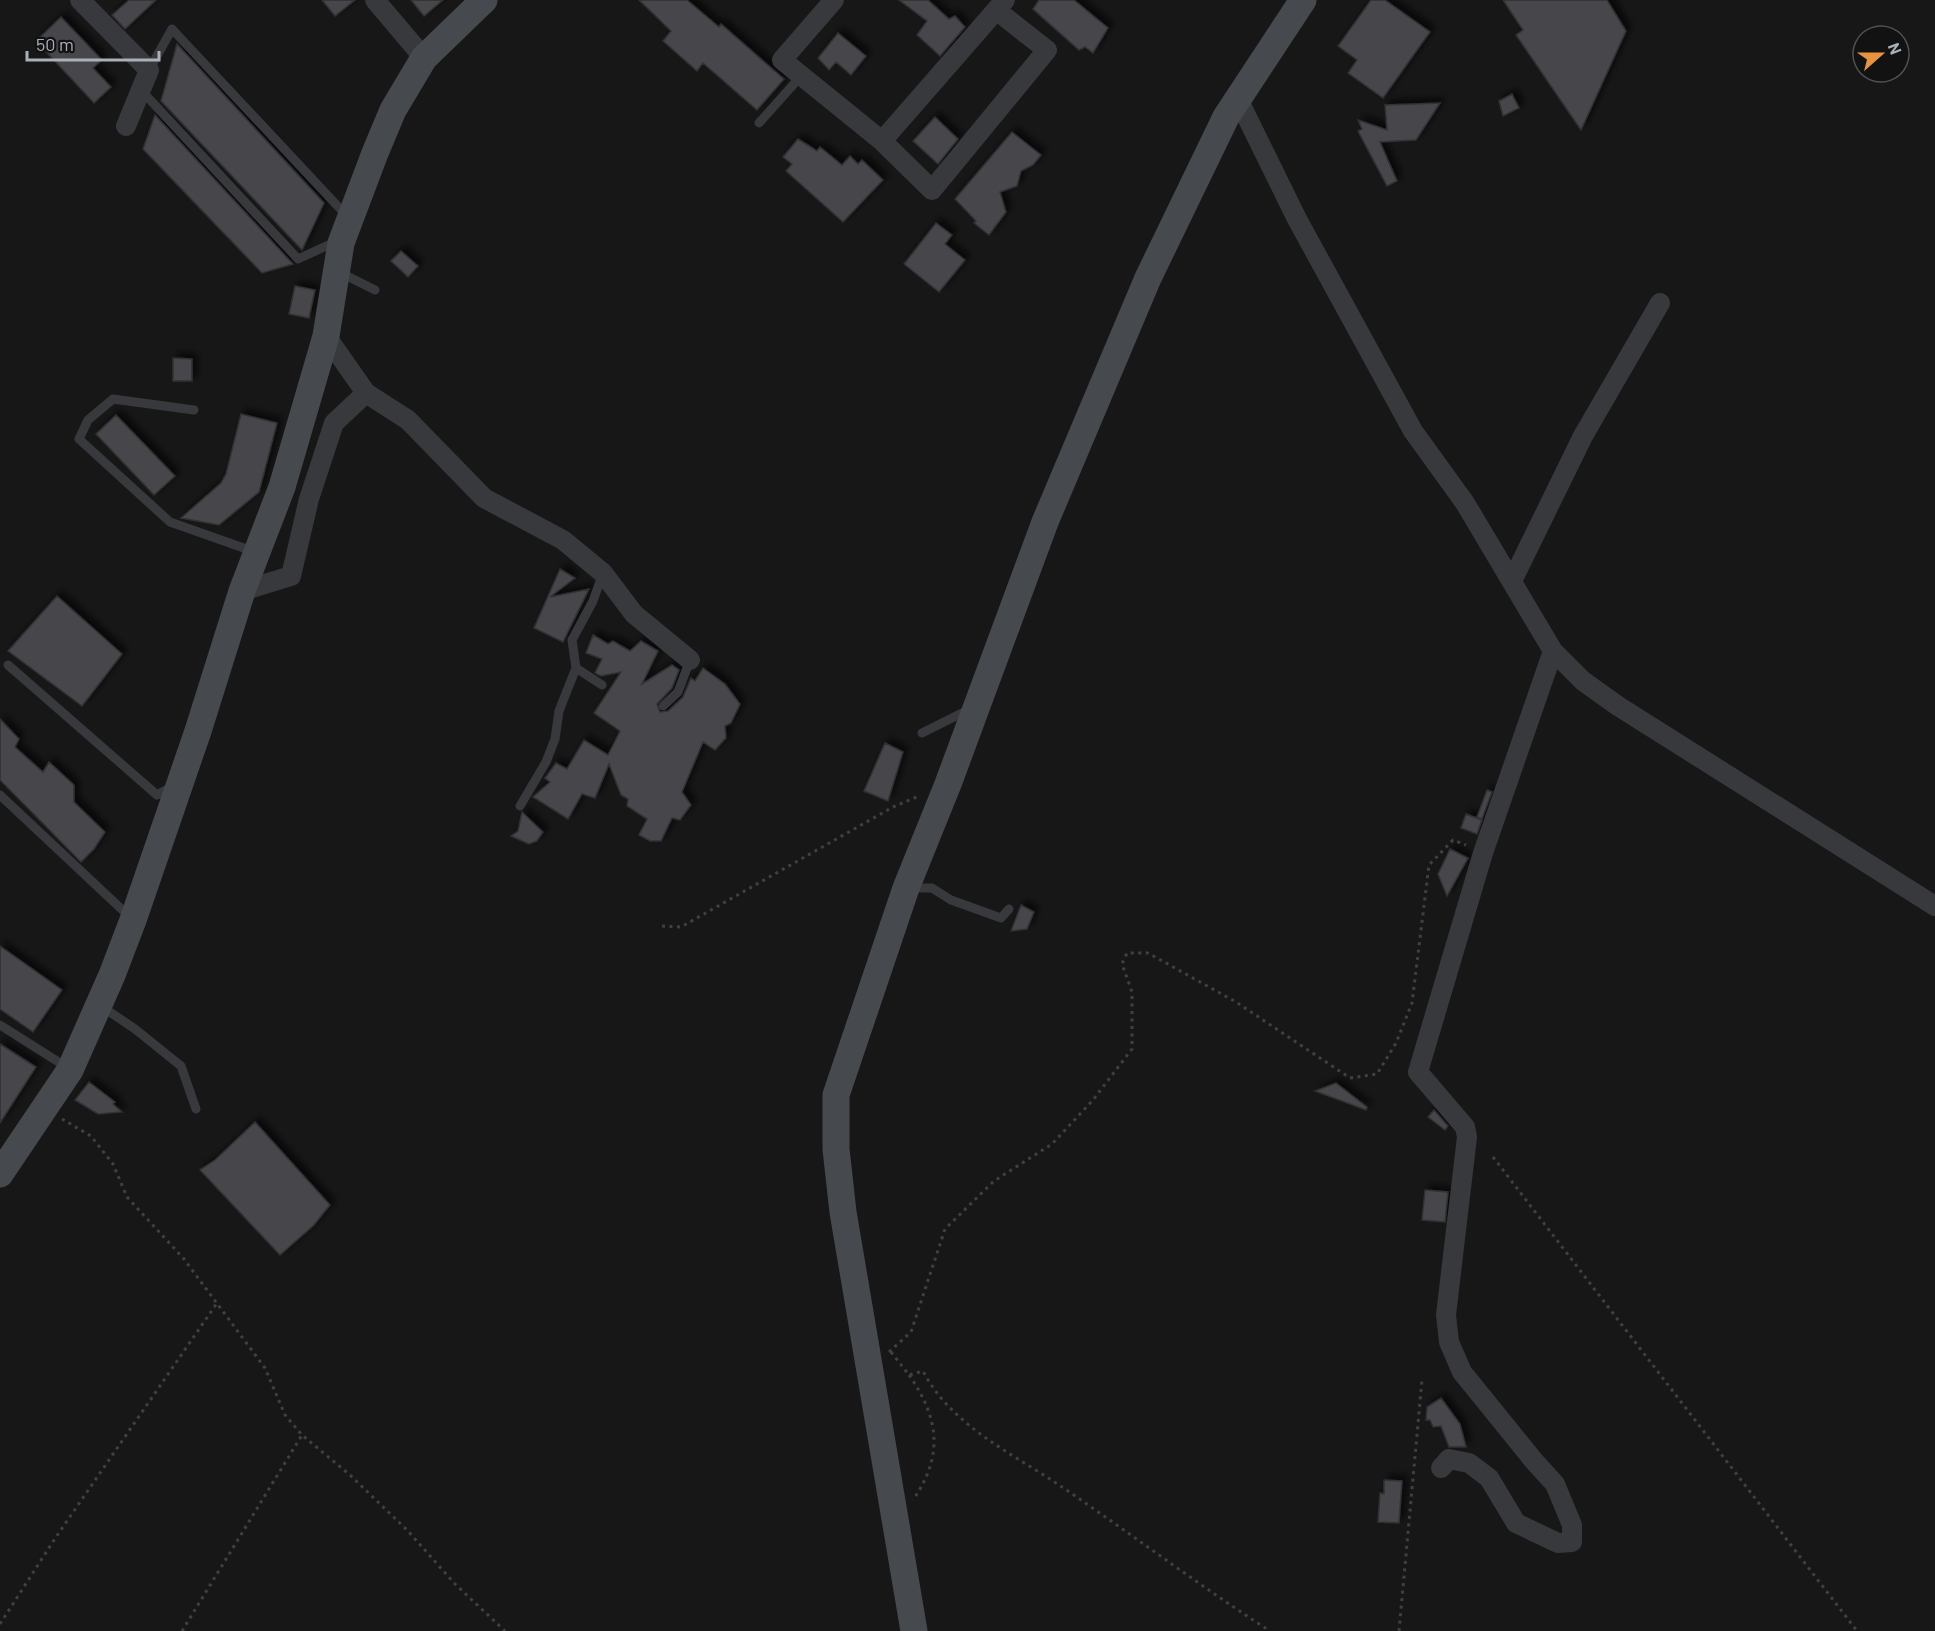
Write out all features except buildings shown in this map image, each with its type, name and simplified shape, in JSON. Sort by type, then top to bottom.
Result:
[{"type":"street","points":[[80,0],[149,70],[126,126]]},
{"type":"street","points":[[375,0],[424,58]]},
{"type":"street","points":[[834,0],[782,60],[882,141],[932,190],[1047,50],[999,4],[882,141]]},
{"type":"street","points":[[914,1631],[879,1352],[843,1212],[836,1149],[836,1095],[906,888],[1045,522],[1148,278],[1226,117],[1303,0]]},
{"type":"street","points":[[0,1174],[70,1070],[133,920],[181,782],[242,591],[282,487],[326,336],[346,229],[393,110],[424,58],[482,1]]},
{"type":"street","points":[[1238,99],[1297,219],[1413,431],[1465,503],[1553,651],[1583,681],[1618,706],[1935,906]]},
{"type":"street","points":[[1512,581],[1583,436],[1660,303]]},
{"type":"street","points":[[326,336],[366,393],[408,420],[484,498],[563,540],[603,573],[634,614],[690,660]]},
{"type":"street","points":[[242,591],[291,576],[309,499],[334,423],[366,393]]},
{"type":"street","points":[[1440,1468],[1449,1459],[1469,1463],[1489,1478],[1516,1523],[1558,1543],[1572,1542],[1572,1525],[1555,1484],[1462,1372],[1449,1342],[1446,1315],[1467,1137],[1465,1127],[1418,1072],[1483,853],[1553,651]]},
{"type":"lane","points":[[141,90],[298,259],[346,229],[172,29],[149,70]]},
{"type":"lane","points":[[759,123],[801,76]]},
{"type":"lane","points":[[337,271],[375,290]]},
{"type":"lane","points":[[194,410],[113,399],[87,420],[79,439],[170,522],[257,553]]},
{"type":"lane","points":[[520,806],[546,762],[555,739],[559,711],[576,668],[572,640],[593,601],[603,573]]},
{"type":"lane","points":[[663,706],[678,692],[690,660]]},
{"type":"lane","points":[[8,665],[157,795],[181,782]]},
{"type":"lane","points":[[576,668],[602,685]]},
{"type":"lane","points":[[922,733],[977,705]]},
{"type":"lane","points":[[0,795],[133,920]]},
{"type":"lane","points":[[906,888],[932,888],[951,900],[1001,918],[1009,909]]},
{"type":"lane","points":[[99,1005],[135,1029],[181,1066],[196,1109]]},
{"type":"lane","points":[[0,1025],[70,1070]]},
{"type":"path","points":[[662,926],[681,927],[893,807]]},
{"type":"path","points":[[912,1505],[924,1484],[931,1459],[934,1423],[925,1398],[909,1375],[879,1352],[911,1332],[945,1229],[994,1181],[1052,1144],[1093,1100],[1132,1049],[1132,992],[1122,964],[1127,953],[1148,953],[1217,991],[1350,1078],[1377,1074],[1396,1043],[1412,1003],[1429,865],[1453,840],[1483,853]]},
{"type":"path","points":[[45,1109],[91,1136],[113,1164],[127,1197],[184,1259],[265,1368],[285,1415],[302,1436],[350,1475],[407,1530],[454,1584],[505,1631]]},
{"type":"path","points":[[1493,1157],[1857,1631]]},
{"type":"path","points":[[0,1624],[56,1537],[217,1303]]},
{"type":"path","points":[[909,1375],[924,1371],[934,1392],[963,1422],[1064,1488],[1212,1594],[1270,1631]]},
{"type":"path","points":[[1398,1631],[1422,1380]]},
{"type":"path","points":[[183,1631],[302,1436]]}]
